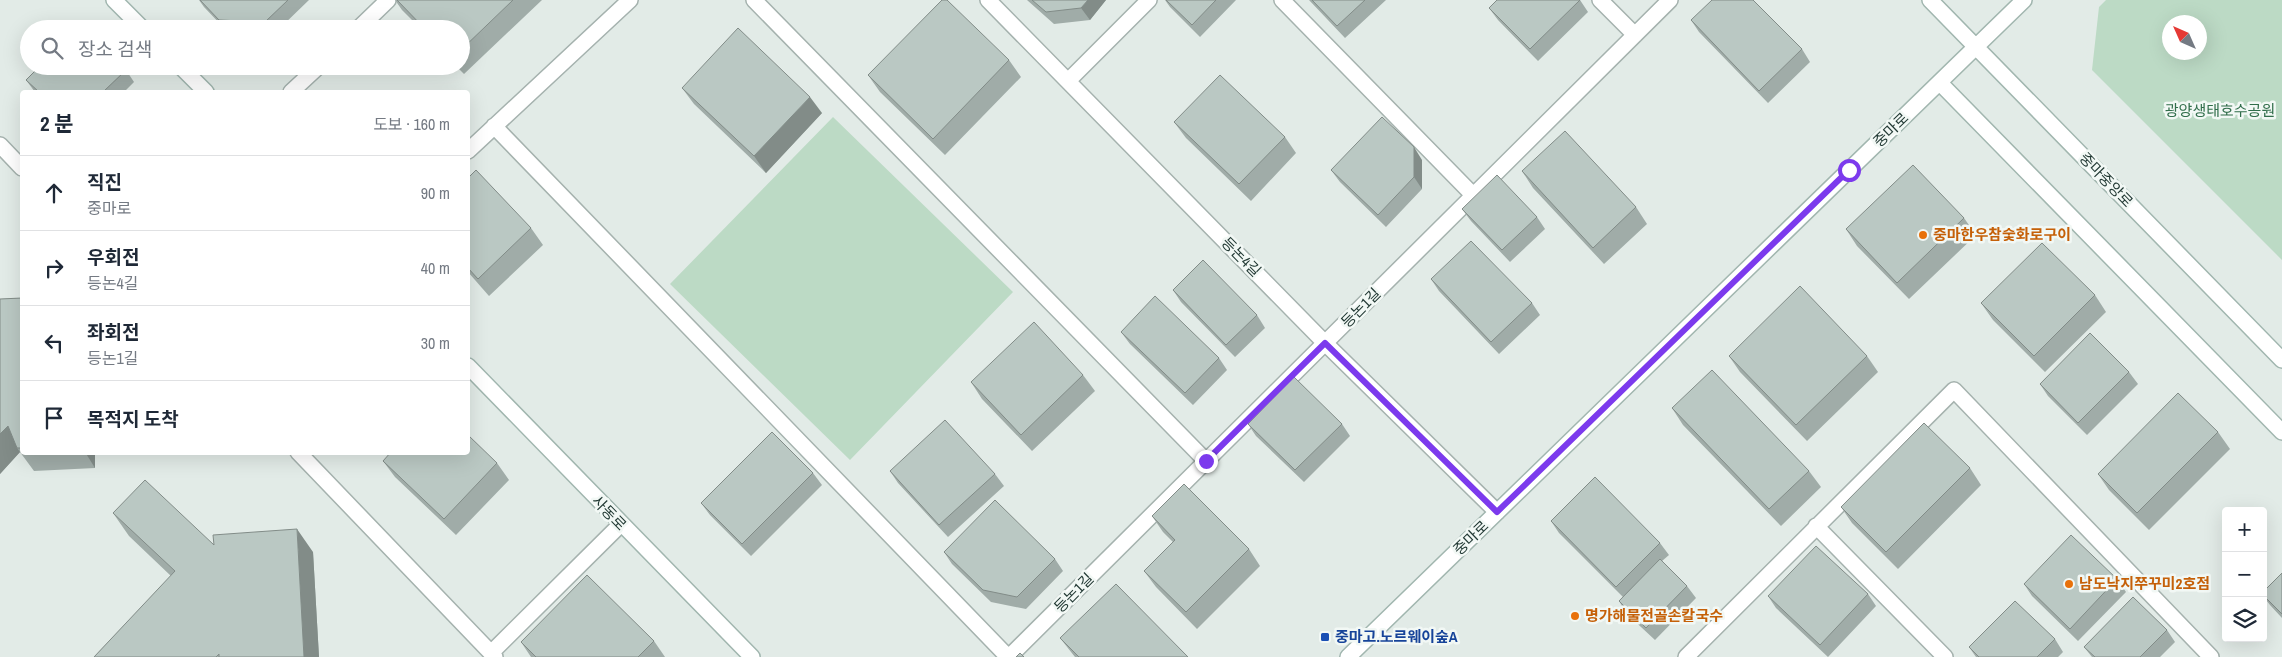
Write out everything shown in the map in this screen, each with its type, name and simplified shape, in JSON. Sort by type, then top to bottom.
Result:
[{"type":"street","points":[[114,0],[134,20]]},
{"type":"street","points":[[470,149],[630,0]]},
{"type":"street","points":[[754,0],[1206,461]]},
{"type":"street","name":"등논4길","points":[[988,0],[1325,343],[1497,512]]},
{"type":"street","points":[[1068,81],[1149,0]]},
{"type":"street","points":[[1282,0],[1474,196]]},
{"type":"street","points":[[1600,0],[1635,35]]},
{"type":"street","name":"등논1길","points":[[1008,657],[1670,0]]},
{"type":"street","name":"중마중앙로","points":[[1930,0],[2282,360]]},
{"type":"street","name":"중마로","points":[[1348,657],[2024,0]]},
{"type":"street","points":[[365,20],[379,3]]},
{"type":"street","points":[[189,75],[204,90]]},
{"type":"street","points":[[293,90],[309,75]]},
{"type":"street","points":[[1940,82],[2282,432]]},
{"type":"street","points":[[494,126],[1008,657]]},
{"type":"street","points":[[0,145],[20,166]]},
{"type":"street","name":"사동로","points":[[470,368],[620,525],[752,657]]},
{"type":"street","points":[[1686,657],[1954,390],[2211,657]]},
{"type":"street","points":[[301,455],[493,655],[620,525]]},
{"type":"street","points":[[1816,526],[1945,657]]},
{"type":"green space","name":"광양생태호수공원","points":[[2106,0],[2282,0],[2282,260],[2092,70],[2099,7]]},
{"type":"green space","points":[[833,117],[1013,292],[850,460],[670,284]]},
{"type":"building","points":[[200,0],[288,0],[267,20],[219,20]]},
{"type":"building","points":[[397,0],[513,0],[470,41],[470,20],[416,20]]},
{"type":"building","points":[[942,0],[947,0],[1009,60],[933,139],[868,75]]},
{"type":"building","points":[[1032,0],[1088,0],[1081,8],[1046,12]]},
{"type":"building","points":[[1166,0],[1216,0],[1192,25]]},
{"type":"building","points":[[1312,0],[1365,0],[1337,26]]},
{"type":"building","points":[[1497,0],[1580,0],[1530,49],[1489,8]]},
{"type":"building","points":[[1712,0],[1753,0],[1802,49],[1759,91],[1691,20]]},
{"type":"building","points":[[738,28],[810,97],[754,156],[682,88]]},
{"type":"building","points":[[31,75],[121,75],[105,90],[37,90],[26,80]]},
{"type":"building","points":[[1220,75],[1285,137],[1239,184],[1174,122]]},
{"type":"building","points":[[1382,117],[1414,147],[1414,177],[1378,215],[1331,170]]},
{"type":"building","points":[[1565,131],[1636,207],[1593,248],[1522,171]]},
{"type":"building","points":[[1913,165],[1964,218],[1897,283],[1846,229]]},
{"type":"building","points":[[476,170],[531,228],[478,279],[470,270],[470,176]]},
{"type":"building","points":[[1497,175],[1537,217],[1502,250],[1462,209]]},
{"type":"building","points":[[1471,241],[1532,303],[1491,342],[1431,279]]},
{"type":"building","points":[[2042,243],[2095,295],[2034,356],[1981,303]]},
{"type":"building","points":[[1203,260],[1257,315],[1226,345],[1173,290]]},
{"type":"building","points":[[1800,286],[1867,356],[1796,425],[1729,356]]},
{"type":"building","points":[[1155,296],[1219,358],[1185,393],[1121,332]]},
{"type":"building","points":[[20,298],[20,448],[17,448],[8,426],[0,434],[0,299]]},
{"type":"building","points":[[1034,322],[1083,375],[1021,435],[971,382]]},
{"type":"building","points":[[2090,333],[2129,372],[2078,423],[2040,384]]},
{"type":"building","points":[[1712,370],[1809,471],[1769,509],[1672,408]]},
{"type":"building","points":[[1294,377],[1342,424],[1295,470],[1248,424]]},
{"type":"building","points":[[2178,393],[2218,432],[2137,513],[2098,474]]},
{"type":"building","points":[[945,420],[995,474],[939,525],[890,471]]},
{"type":"building","points":[[1924,423],[1970,468],[1886,552],[1841,507]]},
{"type":"building","points":[[772,432],[813,473],[742,544],[701,503]]},
{"type":"building","points":[[470,437],[497,463],[444,519],[383,461],[388,455],[470,455]]},
{"type":"building","points":[[1595,477],[1660,543],[1616,587],[1551,521]]},
{"type":"building","points":[[145,480],[214,545],[213,535],[297,529],[304,657],[219,657],[219,654],[216,657],[94,657],[175,571],[113,513]]},
{"type":"building","points":[[1184,484],[1249,549],[1186,612],[1144,571],[1175,540],[1152,516]]},
{"type":"building","points":[[995,500],[1055,559],[1017,597],[983,590],[944,552]]},
{"type":"building","points":[[2071,535],[2117,579],[2070,629],[2024,584]]},
{"type":"building","points":[[1816,546],[1868,594],[1820,645],[1768,596]]},
{"type":"building","points":[[1660,559],[1687,586],[1646,628],[1619,601]]},
{"type":"building","points":[[2282,573],[2282,614],[2267,599],[2267,588]]},
{"type":"building","points":[[587,575],[654,641],[638,657],[536,657],[521,642]]},
{"type":"building","points":[[1116,584],[1188,657],[1079,657],[1060,638]]},
{"type":"building","points":[[2133,597],[2167,630],[2140,657],[2095,657],[2084,647]]},
{"type":"building","points":[[2015,601],[2055,639],[2037,657],[1979,657],[1969,647]]},
{"type":"building","points":[[1020,653],[1024,657],[1016,657]]},
{"type":"place","name":"중마한우참숯화로구이","points":[[1923,235]]},
{"type":"place","name":"남도낙지쭈꾸미2호점","points":[[2069,584]]},
{"type":"place","name":"명가해물전골손칼국수","points":[[1575,616]]},
{"type":"place","name":"중마고.노르웨이숲A","points":[[1325,637]]},
{"type":"route","points":[[1206,461],[1325,343],[1497,512],[1849,170]]}]
